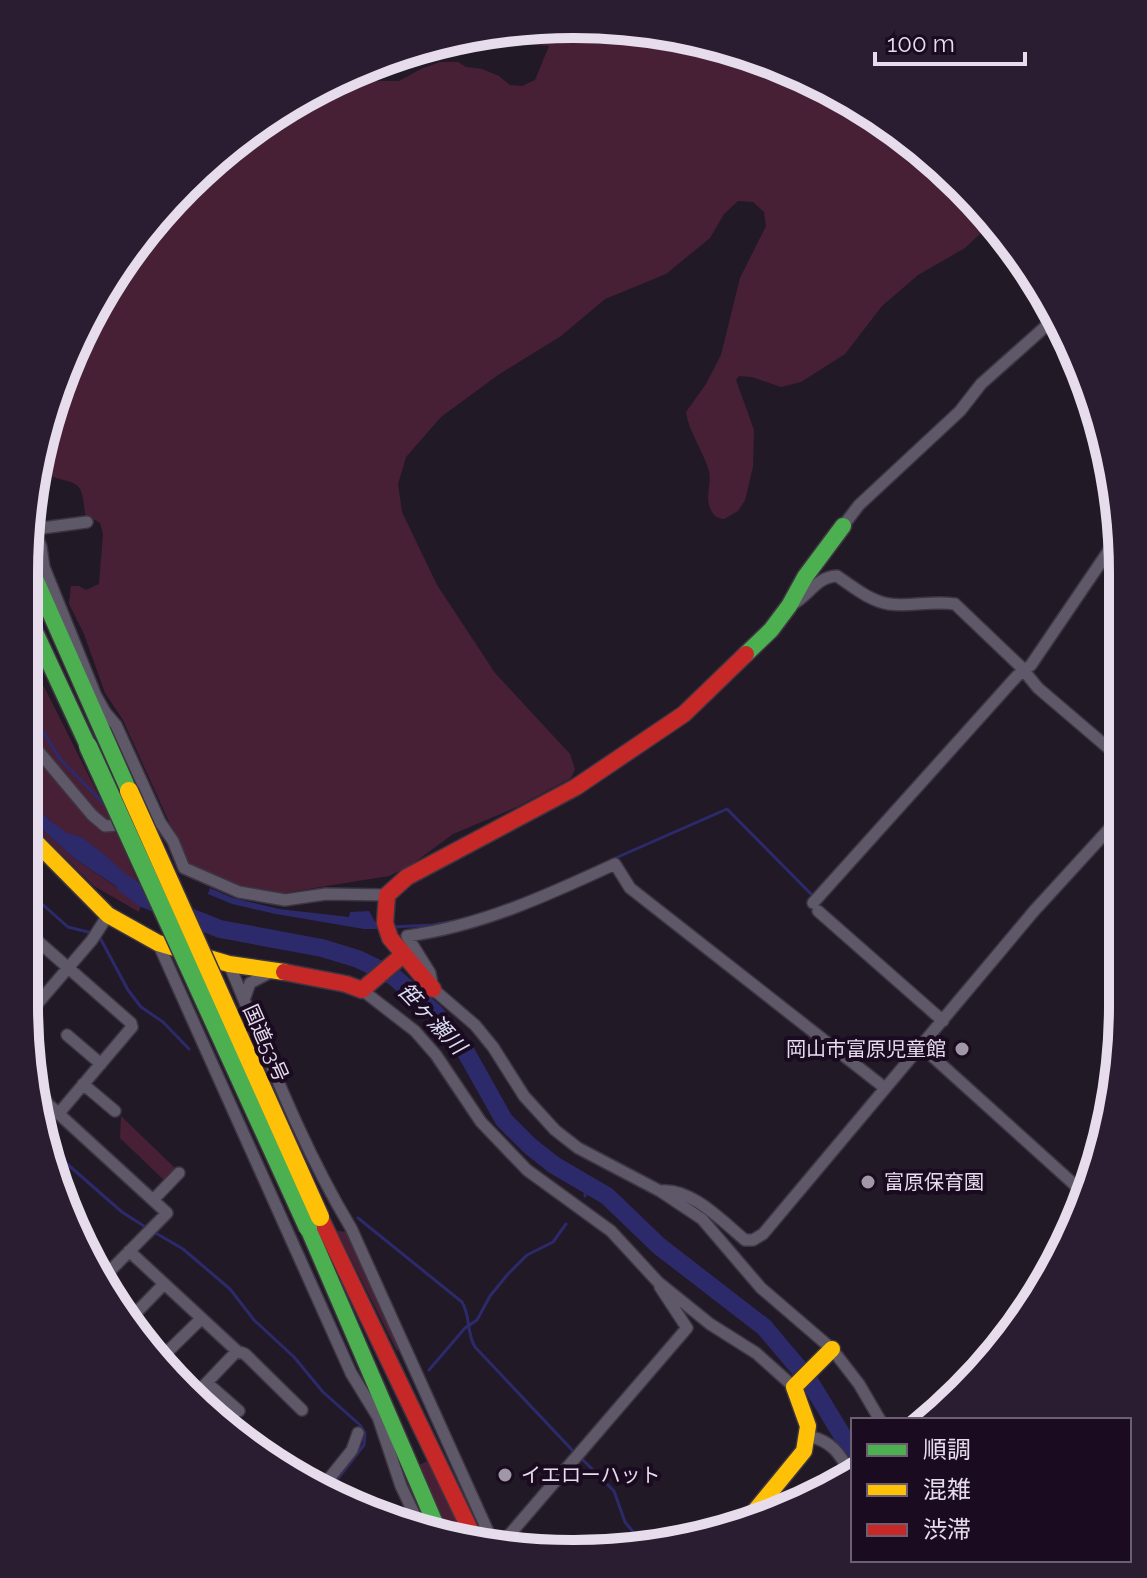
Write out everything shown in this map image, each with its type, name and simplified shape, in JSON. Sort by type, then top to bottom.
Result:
[{"type":"main road","points":[[433,989],[402,956],[386,928],[387,895],[407,877],[576,787],[684,714],[771,630],[843,526]]},
{"type":"main road","name":"国道53号","points":[[38,585],[314,1223],[435,1522]]},
{"type":"main road","name":"国道53号","points":[[38,638],[314,1223],[396,1354],[471,1530]]},
{"type":"main road","points":[[38,848],[100,928],[229,964],[364,988],[402,956]]},
{"type":"main road","points":[[758,1507],[804,1451],[811,1437],[794,1387],[832,1349]]},
{"type":"street","points":[[843,526],[859,505],[960,411],[981,384],[1047,325]]},
{"type":"street","points":[[41,524],[87,522]]},
{"type":"street","points":[[39,547],[44,567],[96,696],[116,725],[184,868],[239,892],[285,900],[326,894],[387,895]]},
{"type":"street","points":[[943,1021],[816,903],[1031,665],[1108,551]]},
{"type":"street","points":[[789,606],[800,601],[819,580],[837,576],[873,599],[888,604],[955,604],[1038,688],[1109,749]]},
{"type":"street","points":[[38,751],[92,815],[105,826],[160,822]]},
{"type":"street","points":[[660,1191],[672,1190],[694,1201],[745,1240],[753,1240],[763,1234],[1034,911],[1109,829]]},
{"type":"street","points":[[879,1418],[859,1384],[832,1349],[761,1288],[702,1219],[660,1191],[578,1148],[555,1130],[524,1096],[475,1025],[433,989],[430,973],[407,936],[468,923],[518,907],[615,864],[630,888],[885,1088]]},
{"type":"street","points":[[38,1003],[100,928]]},
{"type":"street","points":[[38,941],[132,1027],[59,1113]]},
{"type":"street","points":[[158,943],[351,1373],[378,1417],[401,1486],[415,1516]]},
{"type":"street","points":[[229,964],[276,1078],[326,1186],[351,1228],[396,1354],[488,1533]]},
{"type":"street","points":[[244,1000],[250,983],[272,971]]},
{"type":"street","points":[[364,988],[415,1031],[442,1063],[481,1122],[527,1170],[611,1231],[658,1282],[710,1324],[756,1353],[794,1387]]},
{"type":"street","points":[[67,1035],[101,1064]]},
{"type":"street","points":[[922,1047],[1077,1187]]},
{"type":"street","points":[[229,1099],[276,1078]]},
{"type":"street","points":[[83,1084],[115,1111]]},
{"type":"street","points":[[47,1099],[167,1213],[110,1271]]},
{"type":"street","points":[[153,1200],[179,1173]]},
{"type":"street","points":[[129,1251],[237,1351],[245,1354],[302,1410]]},
{"type":"street","points":[[507,1535],[687,1328],[658,1282]]},
{"type":"street","points":[[136,1313],[163,1285]]},
{"type":"street","points":[[167,1352],[201,1319]]},
{"type":"street","points":[[201,1389],[237,1351]]},
{"type":"street","points":[[207,1383],[239,1411]]},
{"type":"street","points":[[328,1480],[352,1450],[358,1433]]},
{"type":"street","points":[[811,1437],[824,1440],[838,1452],[846,1465]]},
{"type":"shaded area","points":[[574,38],[643,43],[712,56],[778,79],[841,110],[899,149],[952,195],[976,220],[982,232],[965,248],[918,275],[882,306],[845,354],[801,382],[781,387],[739,376],[736,380],[754,430],[753,467],[745,500],[738,511],[724,519],[715,516],[710,508],[709,471],[686,412],[721,355],[740,278],[766,226],[764,212],[753,202],[738,201],[724,214],[710,238],[666,274],[605,299],[561,336],[498,375],[441,417],[406,457],[398,484],[402,512],[437,585],[495,673],[570,754],[575,769],[571,778],[517,807],[453,834],[411,865],[389,876],[283,893],[241,888],[194,871],[123,720],[105,693],[84,634],[69,604],[71,586],[86,590],[99,584],[103,534],[100,523],[85,514],[77,485],[50,476],[48,471],[66,401],[93,337],[128,276],[171,220],[220,171],[248,149],[276,128],[337,93],[364,81],[399,81],[440,62],[458,62],[466,67],[482,69],[510,85],[522,86],[535,80],[549,46],[518,41]]},
{"type":"shaded area","points":[[38,675],[111,820],[105,820],[66,781],[38,746]]},
{"type":"shaded area","points":[[38,755],[103,829],[117,833],[140,887],[81,837],[67,834],[38,808]]},
{"type":"shaded area","points":[[38,808],[67,833],[81,837],[105,855],[140,887],[150,909],[74,858],[38,826]]},
{"type":"shaded area","points":[[38,826],[74,858],[141,904],[139,912],[94,886],[38,831]]},
{"type":"shaded area","points":[[210,888],[233,898],[279,909],[349,917],[350,912],[369,911],[379,929],[364,929],[232,904],[208,894]]},
{"type":"shaded area","points":[[121,1116],[177,1170],[166,1182],[120,1138]]},
{"type":"shaded area","points":[[337,1231],[348,1232],[400,1347],[397,1351]]},
{"type":"shaded area","points":[[432,1459],[462,1528],[446,1525],[419,1465]]},
{"type":"waterway","points":[[38,724],[60,759],[107,807]]},
{"type":"waterway","points":[[611,860],[727,809],[813,896]]},
{"type":"waterway","name":"笹ヶ瀬川","points":[[125,884],[145,899],[220,929],[322,948],[358,959],[393,976],[435,1013],[463,1047],[504,1120],[530,1146],[554,1165],[607,1196],[659,1246],[764,1327],[808,1379],[851,1450]]},
{"type":"waterway","points":[[38,900],[68,927],[92,933]]},
{"type":"waterway","points":[[392,927],[433,925],[464,919]]},
{"type":"waterway","points":[[99,936],[128,990],[141,1007],[163,1022],[189,1049]]},
{"type":"waterway","points":[[60,1158],[122,1212],[147,1228]]},
{"type":"waterway","points":[[585,1196],[586,1183]]},
{"type":"waterway","points":[[358,1218],[462,1302],[475,1347],[574,1452]]},
{"type":"waterway","points":[[429,1370],[465,1328],[477,1320],[490,1296],[508,1274],[527,1255],[553,1242],[566,1224]]},
{"type":"waterway","points":[[154,1232],[183,1249],[230,1289],[254,1320],[294,1357],[323,1392],[360,1425],[365,1433],[364,1445],[334,1483]]},
{"type":"waterway","points":[[580,1457],[614,1491],[625,1522],[636,1536]]},
{"type":"traffic: fast","points":[[746,654],[771,630],[843,526]]},
{"type":"traffic: fast","points":[[38,585],[129,791]]},
{"type":"traffic: fast","points":[[38,638],[88,746]]},
{"type":"traffic: fast","points":[[88,746],[308,1228]]},
{"type":"traffic: fast","points":[[308,1228],[434,1522]]},
{"type":"traffic: slow","points":[[129,791],[320,1217]]},
{"type":"traffic: slow","points":[[38,844],[108,915],[158,943],[229,964],[284,972]]},
{"type":"traffic: slow","points":[[758,1507],[804,1451],[808,1426],[794,1387],[832,1349]]},
{"type":"traffic: jam","points":[[433,989],[390,938],[385,923],[387,895],[407,877],[576,787],[684,714],[746,654]]},
{"type":"traffic: jam","points":[[284,972],[362,990],[404,954]]},
{"type":"traffic: jam","points":[[320,1217],[470,1530]]},
{"type":"place","name":"岡山市富原児童館","points":[[962,1049]]},
{"type":"place","name":"富原保育園","points":[[868,1182]]},
{"type":"place","name":"イエローハット","points":[[505,1475]]}]
